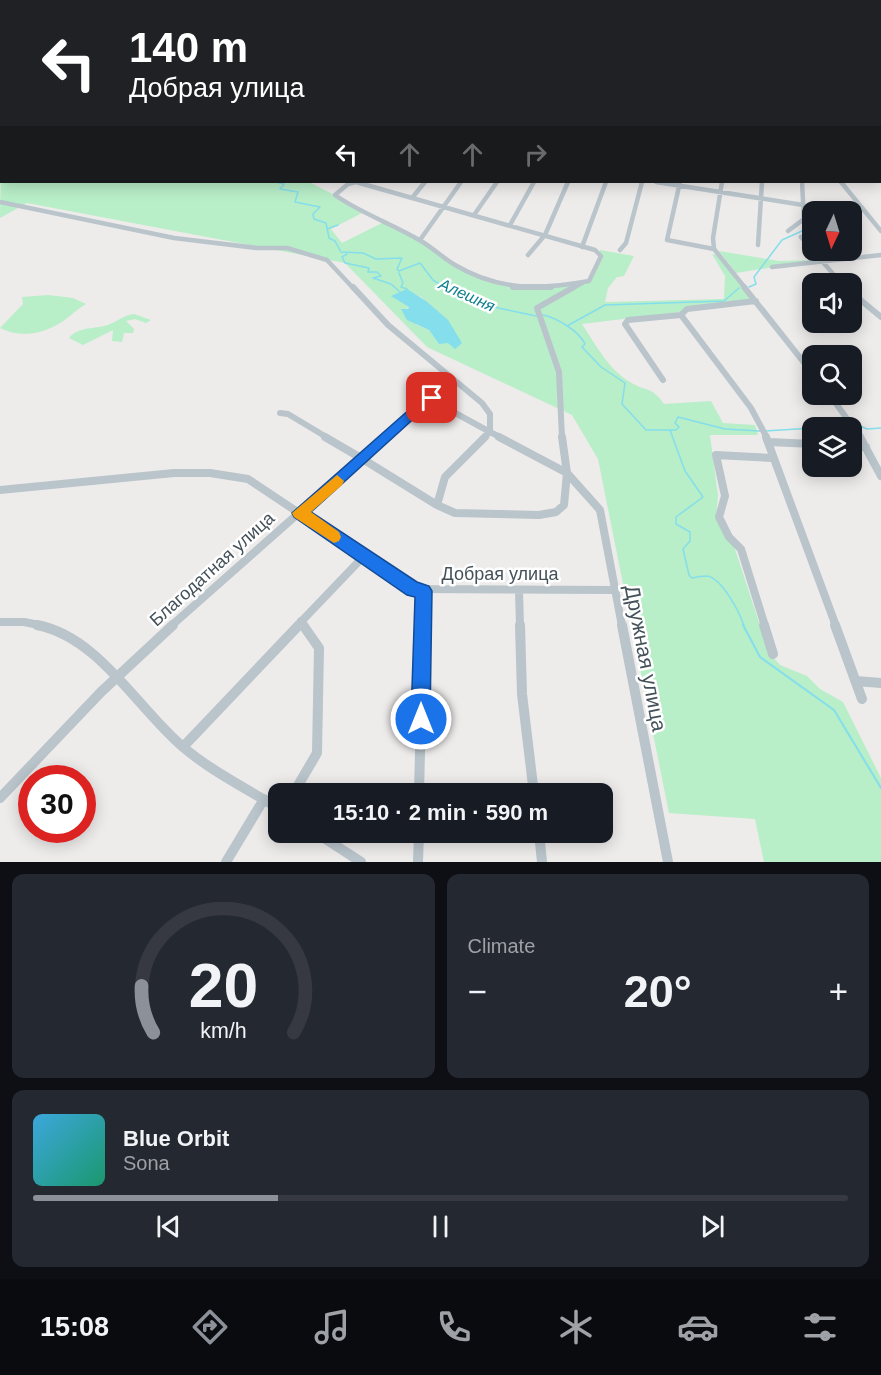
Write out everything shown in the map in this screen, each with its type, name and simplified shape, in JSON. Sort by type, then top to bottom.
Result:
[{"type":"street","points":[[61,0],[96,0]]},
{"type":"street","points":[[352,183],[335,195],[349,206],[420,240],[454,265],[505,288],[520,290],[582,283],[589,281],[599,265],[601,256],[595,250],[360,183]]},
{"type":"street","points":[[383,189],[389,183]]},
{"type":"street","points":[[412,198],[424,183]]},
{"type":"street","points":[[420,240],[460,183]]},
{"type":"street","points":[[474,215],[496,183]]},
{"type":"street","points":[[510,225],[533,183]]},
{"type":"street","points":[[528,255],[544,235],[568,183]]},
{"type":"street","points":[[582,246],[606,183]]},
{"type":"street","points":[[620,250],[626,243],[642,183]]},
{"type":"street","points":[[714,249],[667,240],[680,183],[802,205]]},
{"type":"street","points":[[722,183],[713,238],[714,249],[802,360]]},
{"type":"street","points":[[758,245],[762,183]]},
{"type":"street","points":[[802,183],[803,201]]},
{"type":"street","points":[[842,183],[881,231]]},
{"type":"street","points":[[0,202],[174,237],[254,248],[287,248],[327,260],[388,325],[482,403],[490,414],[490,432],[445,477],[437,505]]},
{"type":"street","points":[[788,231],[802,220]]},
{"type":"street","points":[[862,257],[881,255]]},
{"type":"street","points":[[772,267],[821,261],[832,273]]},
{"type":"street","points":[[280,413],[288,414],[437,505],[455,513],[539,515],[556,512],[564,505],[567,473],[560,417],[559,372],[537,308],[582,283]]},
{"type":"street","points":[[862,301],[881,316]]},
{"type":"street","points":[[663,380],[625,324],[628,320],[681,315],[687,309],[756,302]]},
{"type":"street","points":[[681,315],[751,408],[769,442],[862,699]]},
{"type":"street","name":"Благодатная улица","points":[[0,798],[113,679],[428,398],[490,432]]},
{"type":"street","points":[[837,405],[856,429],[881,476]]},
{"type":"street","points":[[490,432],[567,473]]},
{"type":"street","points":[[769,442],[802,444]]},
{"type":"street","points":[[773,458],[716,455],[725,496],[719,517],[729,537],[741,549],[773,654]]},
{"type":"street","name":"Добрая улица","points":[[0,490],[101,481],[148,473],[226,474],[248,479],[413,589],[424,591],[615,590]]},
{"type":"street","name":"Дружная улица","points":[[567,473],[600,510],[668,862]]},
{"type":"street","points":[[183,747],[363,557]]},
{"type":"street","points":[[419,783],[424,591]]},
{"type":"street","points":[[519,591],[522,694],[533,783]]},
{"type":"street","points":[[299,783],[317,753],[319,648],[301,621]]},
{"type":"street","points":[[0,622],[37,624],[68,635],[81,643],[113,679],[183,747],[268,802]]},
{"type":"street","points":[[856,681],[881,683]]},
{"type":"street","points":[[226,862],[264,799]]},
{"type":"street","points":[[332,843],[361,862]]},
{"type":"street","points":[[418,843],[418,862]]},
{"type":"street","points":[[539,843],[542,862]]},
{"type":"green space","points":[[1,183],[311,183],[366,211],[331,229],[342,243],[386,221],[424,240],[455,263],[486,279],[520,289],[587,280],[597,265],[600,250],[634,256],[624,276],[617,277],[608,288],[605,302],[724,299],[725,276],[712,254],[717,255],[755,303],[582,324],[603,356],[622,377],[652,392],[664,404],[711,401],[723,423],[755,425],[758,435],[710,435],[718,496],[716,516],[735,549],[769,653],[780,665],[807,676],[820,689],[843,702],[881,778],[881,862],[764,862],[755,819],[669,813],[598,459],[572,415],[427,347],[345,263],[27,203],[0,218]],"holes":[[[407,291],[421,297],[447,320],[439,344],[429,330],[417,325],[404,311],[409,307],[397,298],[397,294]]]},
{"type":"green space","points":[[719,251],[779,261],[812,261],[736,273]]},
{"type":"green space","points":[[48,295],[73,298],[86,304],[59,324],[41,331],[21,334],[0,328],[23,304],[22,297]]},
{"type":"green space","points":[[134,314],[151,320],[146,323],[135,319],[126,321],[134,329],[133,333],[124,333],[122,342],[112,341],[113,330],[83,345],[69,338],[81,330],[109,325]]},
{"type":"water","points":[[407,289],[426,301],[448,320],[462,343],[455,349],[448,343],[439,344],[429,330],[407,320],[401,309],[409,307],[391,296]]},
{"type":"waterway","name":"Алешня","points":[[280,183],[284,184],[280,189],[298,192],[295,202],[320,207],[313,214],[314,219],[326,223],[327,229]]},
{"type":"waterway","points":[[327,229],[338,225]]},
{"type":"waterway","name":"Алешня","points":[[327,229],[329,238],[335,241],[341,252],[363,253],[376,259],[402,258],[397,269],[399,271],[420,263],[433,280],[446,288],[470,295],[480,304],[536,316]]},
{"type":"waterway","points":[[749,287],[756,284],[754,277],[782,240],[802,231]]},
{"type":"waterway","points":[[347,254],[342,257],[345,263],[369,268],[368,272],[377,272],[381,276],[373,278],[391,284],[400,292]]},
{"type":"waterway","points":[[399,273],[403,283],[401,287],[407,289]]},
{"type":"waterway","points":[[567,326],[605,305],[724,301],[739,288]]},
{"type":"waterway","name":"Алешня","points":[[543,315],[567,326]]},
{"type":"waterway","name":"Алешня","points":[[567,326],[582,339],[585,344],[582,347],[601,367],[625,383],[622,404],[646,430],[670,430]]},
{"type":"waterway","points":[[670,430],[676,430],[679,427],[675,423],[678,417],[725,429],[760,431]]},
{"type":"waterway","points":[[862,427],[867,429],[881,428]]},
{"type":"waterway","points":[[765,431],[802,429]]},
{"type":"waterway","points":[[670,430],[685,471],[703,497],[676,517],[676,524],[690,532],[690,541],[683,549],[689,575],[692,578],[707,576],[719,583],[739,613],[744,626]]},
{"type":"waterway","points":[[743,625],[760,657],[834,710],[881,788]]},
{"type":"slow traffic","points":[[334,537],[300,513],[337,481]]},
{"type":"route","points":[[421,719],[424,591],[413,589],[300,513],[428,398],[432,398]]}]
